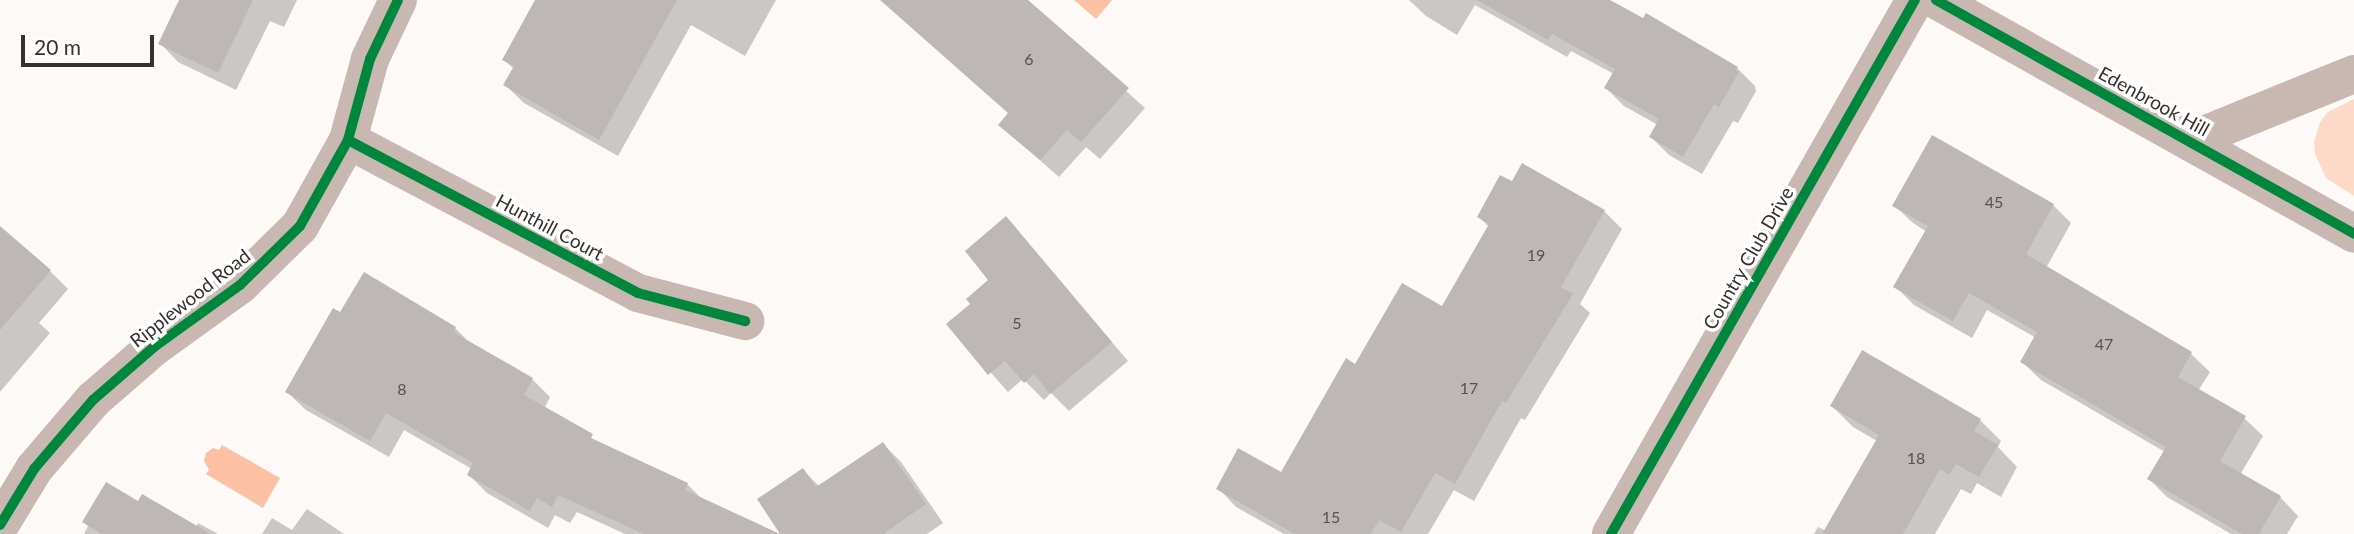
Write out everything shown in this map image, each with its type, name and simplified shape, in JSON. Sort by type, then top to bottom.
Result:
[{"type":"street","name":"Ripplewood Road","points":[[0,525],[34,469],[93,400],[154,347],[240,285],[300,226],[348,140],[370,59],[398,0]]},
{"type":"street","name":"Country Club Drive","points":[[1611,534],[1915,0]]},
{"type":"street","name":"Edenbrook Hill","points":[[1936,0],[2354,233]]},
{"type":"street","name":"Edenbrook Hill","points":[[2189,141],[2354,74]]},
{"type":"street","name":"Hunthill Court","points":[[348,140],[639,293],[745,321]]},
{"type":"shaded area","points":[[1074,0],[1112,0],[1096,19]]},
{"type":"shaded area","points":[[2354,99],[2354,196],[2326,178],[2315,154],[2314,142],[2320,122],[2328,112]]},
{"type":"shaded area","points":[[222,445],[280,478],[263,508],[206,474],[209,470],[204,461],[206,453],[213,448],[219,450]]},
{"type":"building","points":[[179,0],[253,0],[218,73],[158,44]]},
{"type":"building","points":[[535,0],[677,0],[599,140],[503,85],[514,66],[502,60]]},
{"type":"building","points":[[880,0],[1028,0],[1129,88],[1081,142],[1067,130],[1040,160],[998,125],[1008,113]]},
{"type":"building","points":[[1477,0],[1610,0],[1643,18],[1646,13],[1738,67],[1736,70],[1739,72],[1719,107],[1714,104],[1683,157],[1649,137],[1659,119],[1604,88],[1615,69],[1552,34],[1548,40]]},
{"type":"building","points":[[1932,135],[2054,204],[2026,254],[2192,352],[2178,377],[2246,416],[2220,461],[2281,496],[2259,534],[2242,534],[2147,479],[2166,447],[2020,362],[2037,332],[1969,293],[1953,321],[1893,287],[1928,226],[1892,206]]},
{"type":"building","points":[[1522,163],[1605,210],[1561,287],[1573,294],[1506,403],[1502,401],[1455,484],[1435,473],[1401,532],[1379,520],[1371,534],[1295,534],[1216,489],[1238,448],[1281,472],[1346,358],[1355,364],[1402,283],[1442,306],[1489,224],[1477,217],[1500,175],[1512,181]]},
{"type":"building","points":[[1006,216],[1112,342],[1050,394],[1034,374],[1024,383],[1005,361],[988,375],[946,324],[970,304],[966,299],[988,280],[965,251]]},
{"type":"building","points":[[0,226],[51,270],[0,330]]},
{"type":"building","points":[[364,272],[456,327],[454,331],[460,336],[533,378],[524,395],[593,434],[591,438],[688,483],[685,490],[780,534],[644,534],[558,495],[552,507],[537,498],[530,511],[467,475],[473,463],[386,413],[370,441],[285,392],[333,308],[340,312]]},
{"type":"building","points":[[1862,350],[1981,419],[1974,431],[1998,445],[1979,477],[1956,464],[1949,475],[1940,469],[1903,534],[1822,534],[1879,435],[1830,406]]},
{"type":"building","points":[[883,442],[926,504],[883,534],[780,534],[757,499],[803,468],[816,487]]},
{"type":"building","points":[[106,482],[138,501],[142,494],[211,534],[102,534],[82,522]]},
{"type":"cycle path","points":[[0,525],[34,469],[93,400],[154,347],[240,285],[300,226],[348,140],[370,59],[398,0]]},
{"type":"cycle path","points":[[1611,534],[1915,0]]},
{"type":"cycle path","points":[[1936,0],[2354,234]]},
{"type":"cycle path","points":[[348,140],[638,293],[745,321]]}]
